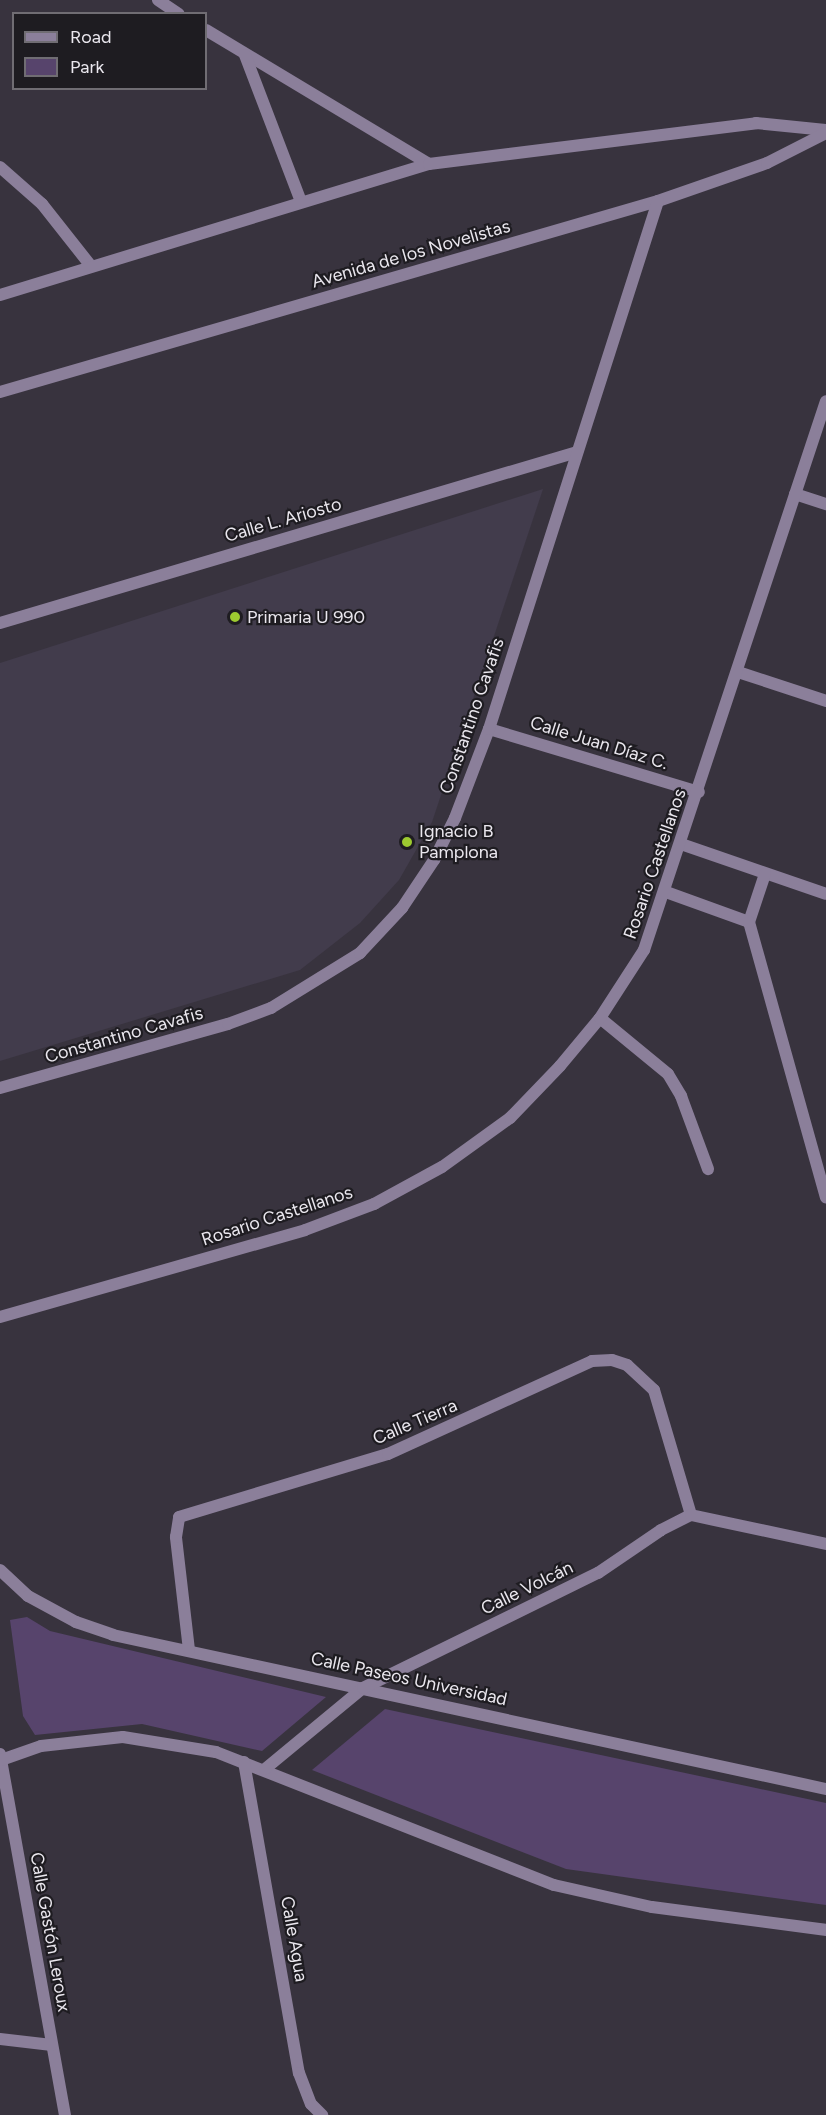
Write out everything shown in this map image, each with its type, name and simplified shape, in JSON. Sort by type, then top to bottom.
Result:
[{"type":"street","points":[[158,0],[176,12]]},
{"type":"street","points":[[207,31],[429,164]]},
{"type":"street","points":[[245,55],[301,202]]},
{"type":"street","name":"Avenida de los Novelistas","points":[[0,295],[429,164],[756,123],[826,131]]},
{"type":"street","name":"Avenida de los Novelistas","points":[[0,392],[658,201],[767,163],[826,131]]},
{"type":"street","points":[[0,167],[42,204],[91,266]]},
{"type":"street","name":"Constantino Cavafis","points":[[0,1088],[228,1024],[271,1008],[360,953],[402,908],[434,860],[489,729],[658,201]]},
{"type":"street","name":"Rosario Castellanos","points":[[0,1317],[306,1230],[374,1204],[442,1167],[510,1118],[600,1018],[644,950],[666,892],[826,401]]},
{"type":"street","name":"Calle L. Ariosto","points":[[0,622],[577,452]]},
{"type":"street","points":[[795,494],[826,504]]},
{"type":"street","points":[[738,672],[826,701]]},
{"type":"street","name":"Calle Juan Díaz C.","points":[[489,729],[699,792]]},
{"type":"street","points":[[681,844],[826,894]]},
{"type":"street","points":[[765,874],[749,922],[823,1172],[826,1197]]},
{"type":"street","points":[[666,892],[749,922]]},
{"type":"street","points":[[600,1018],[668,1074],[681,1096],[708,1169]]},
{"type":"street","name":"Calle Tierra","points":[[189,1650],[176,1537],[179,1517],[388,1454],[592,1361],[612,1360],[627,1365],[654,1390],[691,1515]]},
{"type":"street","points":[[691,1515],[826,1544]]},
{"type":"street","name":"Calle Volcán","points":[[265,1769],[363,1688],[598,1573],[661,1530],[691,1515]]},
{"type":"street","name":"Calle Paseos Universidad","points":[[0,1570],[28,1596],[76,1622],[113,1635],[826,1789]]},
{"type":"street","points":[[1,1760],[40,1746],[123,1737],[216,1752],[265,1769],[565,1888],[652,1907],[826,1930]]},
{"type":"street","name":"Calle Gastón Leroux","points":[[0,1754],[5,1812],[65,2115]]},
{"type":"street","name":"Calle Agua","points":[[244,1762],[299,2073],[311,2104],[322,2115]]},
{"type":"street","points":[[0,2039],[52,2045]]},
{"type":"shaded area","points":[[543,489],[432,822],[399,880],[360,923],[300,970],[0,1061],[0,663]]},
{"type":"green space","points":[[27,1617],[50,1631],[326,1697],[262,1751],[142,1724],[35,1735],[23,1716],[10,1620]]},
{"type":"green space","points":[[385,1709],[826,1803],[826,1905],[566,1869],[312,1770]]},
{"type":"place","name":"Primaria U 990","points":[[235,617]]},
{"type":"place","name":"Ignacio B Pamplona","points":[[407,842]]}]
